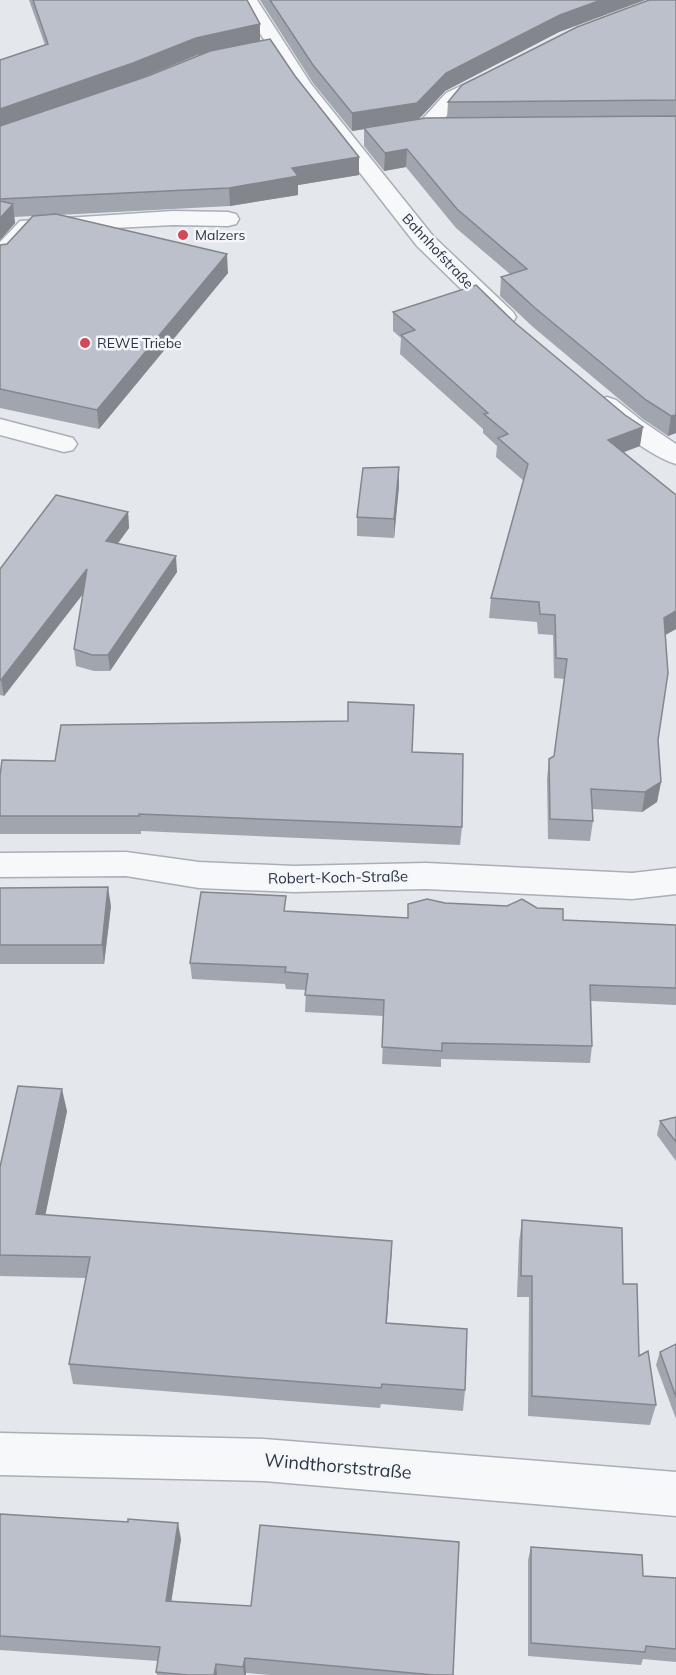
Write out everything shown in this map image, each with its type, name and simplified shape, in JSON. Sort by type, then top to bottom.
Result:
[{"type":"street","name":"Bahnhofstraße","points":[[248,0],[266,49],[358,138],[425,240],[523,334]]},
{"type":"street","points":[[425,128],[453,97],[508,70]]},
{"type":"street","points":[[403,131],[449,128]]},
{"type":"street","points":[[0,256],[28,226],[173,218],[228,219]]},
{"type":"street","points":[[587,388],[633,427],[676,456]]},
{"type":"street","points":[[0,427],[64,444]]},
{"type":"street","name":"Robert-Koch-Straße","points":[[0,865],[126,864],[199,875],[294,879],[426,876],[632,886],[676,881]]},
{"type":"street","name":"Windthorststraße","points":[[0,1454],[264,1460],[676,1494]]},
{"type":"building","points":[[33,0],[247,0],[260,24],[196,38],[133,63],[0,109],[0,60],[48,44]]},
{"type":"building","points":[[270,0],[601,0],[560,15],[446,73],[417,103],[352,113],[313,65]]},
{"type":"building","points":[[649,0],[676,0],[676,100],[448,102],[462,85],[577,27]]},
{"type":"building","points":[[270,39],[295,76],[359,157],[292,168],[298,176],[229,188],[0,199],[0,126],[148,76],[210,51]]},
{"type":"building","points":[[676,116],[676,415],[671,416],[646,400],[501,277],[527,269],[457,209],[407,149],[385,153],[364,128],[426,118]]},
{"type":"building","points":[[0,201],[13,204],[0,218]]},
{"type":"building","name":"REWE Triebe","points":[[56,214],[227,254],[97,410],[0,389],[0,245],[7,244],[33,216]]},
{"type":"building","points":[[476,285],[514,322],[625,415],[643,427],[608,440],[676,495],[676,611],[664,618],[668,673],[658,740],[661,782],[645,792],[591,789],[593,821],[550,819],[549,759],[554,756],[567,659],[556,658],[555,615],[540,614],[539,602],[491,598],[528,464],[498,438],[508,434],[484,414],[488,413],[401,335],[415,330],[393,312]]},
{"type":"building","points":[[399,467],[394,519],[357,517],[363,468]]},
{"type":"building","points":[[56,495],[128,512],[106,541],[176,556],[108,655],[92,655],[74,649],[87,569],[0,680],[0,569]]},
{"type":"building","points":[[348,702],[414,705],[412,752],[463,754],[462,827],[139,814],[139,816],[0,816],[2,760],[55,761],[61,725],[348,721]]},
{"type":"building","points":[[108,887],[102,945],[0,945],[0,888]]},
{"type":"building","points":[[201,892],[286,896],[284,911],[408,918],[408,904],[427,899],[445,903],[507,906],[522,899],[537,908],[563,909],[563,920],[676,925],[676,988],[590,985],[592,1046],[442,1043],[442,1051],[382,1047],[384,1000],[305,995],[308,974],[285,972],[286,967],[190,963]]},
{"type":"building","points":[[18,1086],[62,1089],[36,1214],[392,1241],[386,1323],[467,1329],[465,1390],[382,1384],[381,1388],[69,1364],[90,1257],[0,1255],[0,1167]]},
{"type":"building","points":[[676,1117],[676,1142],[660,1121]]},
{"type":"building","points":[[522,1220],[622,1228],[623,1284],[637,1284],[639,1356],[648,1351],[656,1405],[532,1396],[532,1276],[521,1276]]},
{"type":"building","points":[[676,1344],[676,1397],[660,1352]]},
{"type":"building","points":[[0,1514],[178,1523],[166,1601],[251,1606],[260,1525],[459,1542],[453,1675],[245,1658],[243,1667],[216,1664],[214,1675],[188,1675],[156,1672],[160,1647],[0,1636]]},
{"type":"building","points":[[531,1547],[642,1555],[643,1576],[676,1578],[676,1649],[646,1646],[645,1652],[531,1643]]},
{"type":"place","name":"Malzers","points":[[183,235]]},
{"type":"place","name":"REWE Triebe","points":[[85,343]]}]
